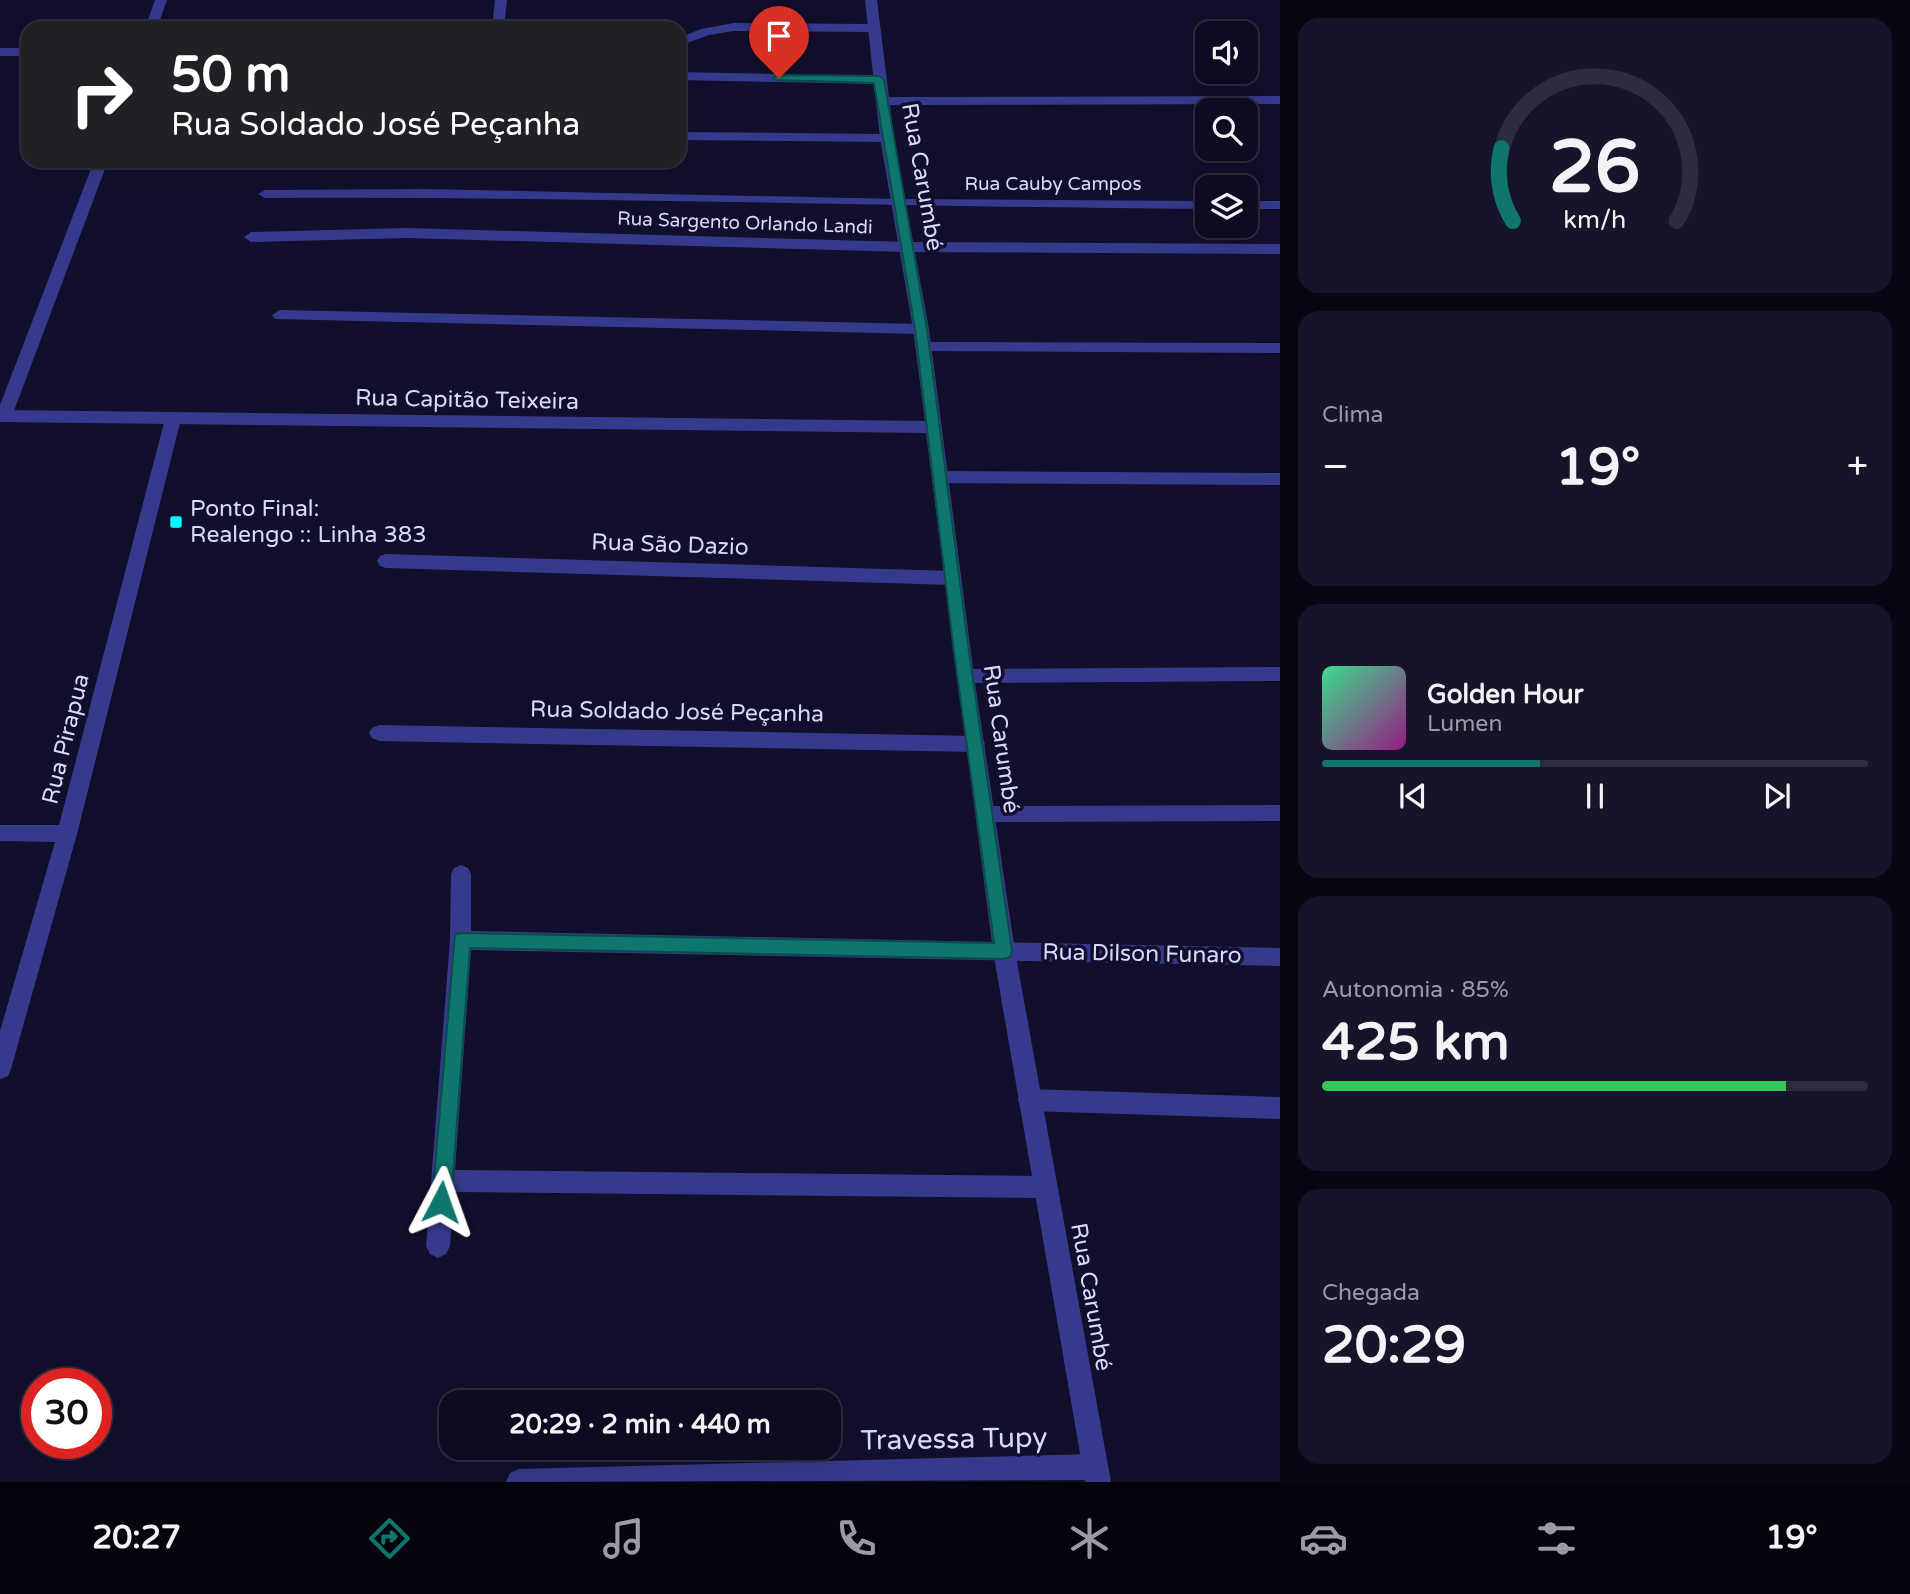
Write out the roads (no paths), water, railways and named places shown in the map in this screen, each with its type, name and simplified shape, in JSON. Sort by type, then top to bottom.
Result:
[{"type":"street","points":[[154,21],[161,0]]},
{"type":"street","points":[[499,21],[501,0]]},
{"type":"street","name":"Rua Carumbé","points":[[871,0],[887,138],[921,329],[952,579],[1004,951],[1097,1475]]},
{"type":"street","points":[[686,40],[706,32],[734,27],[873,28]]},
{"type":"street","points":[[0,52],[21,52]]},
{"type":"street","points":[[686,76],[879,80]]},
{"type":"street","points":[[882,101],[1280,100]]},
{"type":"street","points":[[686,136],[887,138]]},
{"type":"street","points":[[2,416],[98,168]]},
{"type":"street","points":[[265,194],[425,192],[899,203]]},
{"type":"street","name":"Rua Cauby Campos","points":[[899,203],[1195,205]]},
{"type":"street","points":[[1258,205],[1280,205]]},
{"type":"street","name":"Rua Sargento Orlando Landi","points":[[251,237],[489,234],[907,247],[1280,249]]},
{"type":"street","points":[[280,315],[590,319],[921,329]]},
{"type":"street","points":[[923,347],[1280,348]]},
{"type":"street","name":"Rua Capitão Teixeira","points":[[2,416],[933,427]]},
{"type":"street","name":"Rua Pirapua","points":[[0,1069],[67,834],[173,419]]},
{"type":"street","points":[[940,477],[1280,479]]},
{"type":"street","name":"Rua São Dazio","points":[[386,561],[952,579]]},
{"type":"street","points":[[965,676],[1280,674]]},
{"type":"street","name":"Rua Soldado José Peçanha","points":[[379,733],[975,744]]},
{"type":"street","points":[[986,814],[1280,813]]},
{"type":"street","points":[[0,833],[67,834]]},
{"type":"street","points":[[438,1246],[461,940],[461,874]]},
{"type":"street","points":[[461,940],[1004,951]]},
{"type":"street","name":"Rua Dilson Funaro","points":[[1004,951],[1280,957]]},
{"type":"street","points":[[1029,1100],[1280,1108]]},
{"type":"street","points":[[443,1181],[1045,1187]]},
{"type":"street","name":"Travessa Tupy","points":[[519,1482],[1097,1475]]},
{"type":"place","name":"Ponto Final: Realengo :: Linha 383","points":[[176,522]]}]
